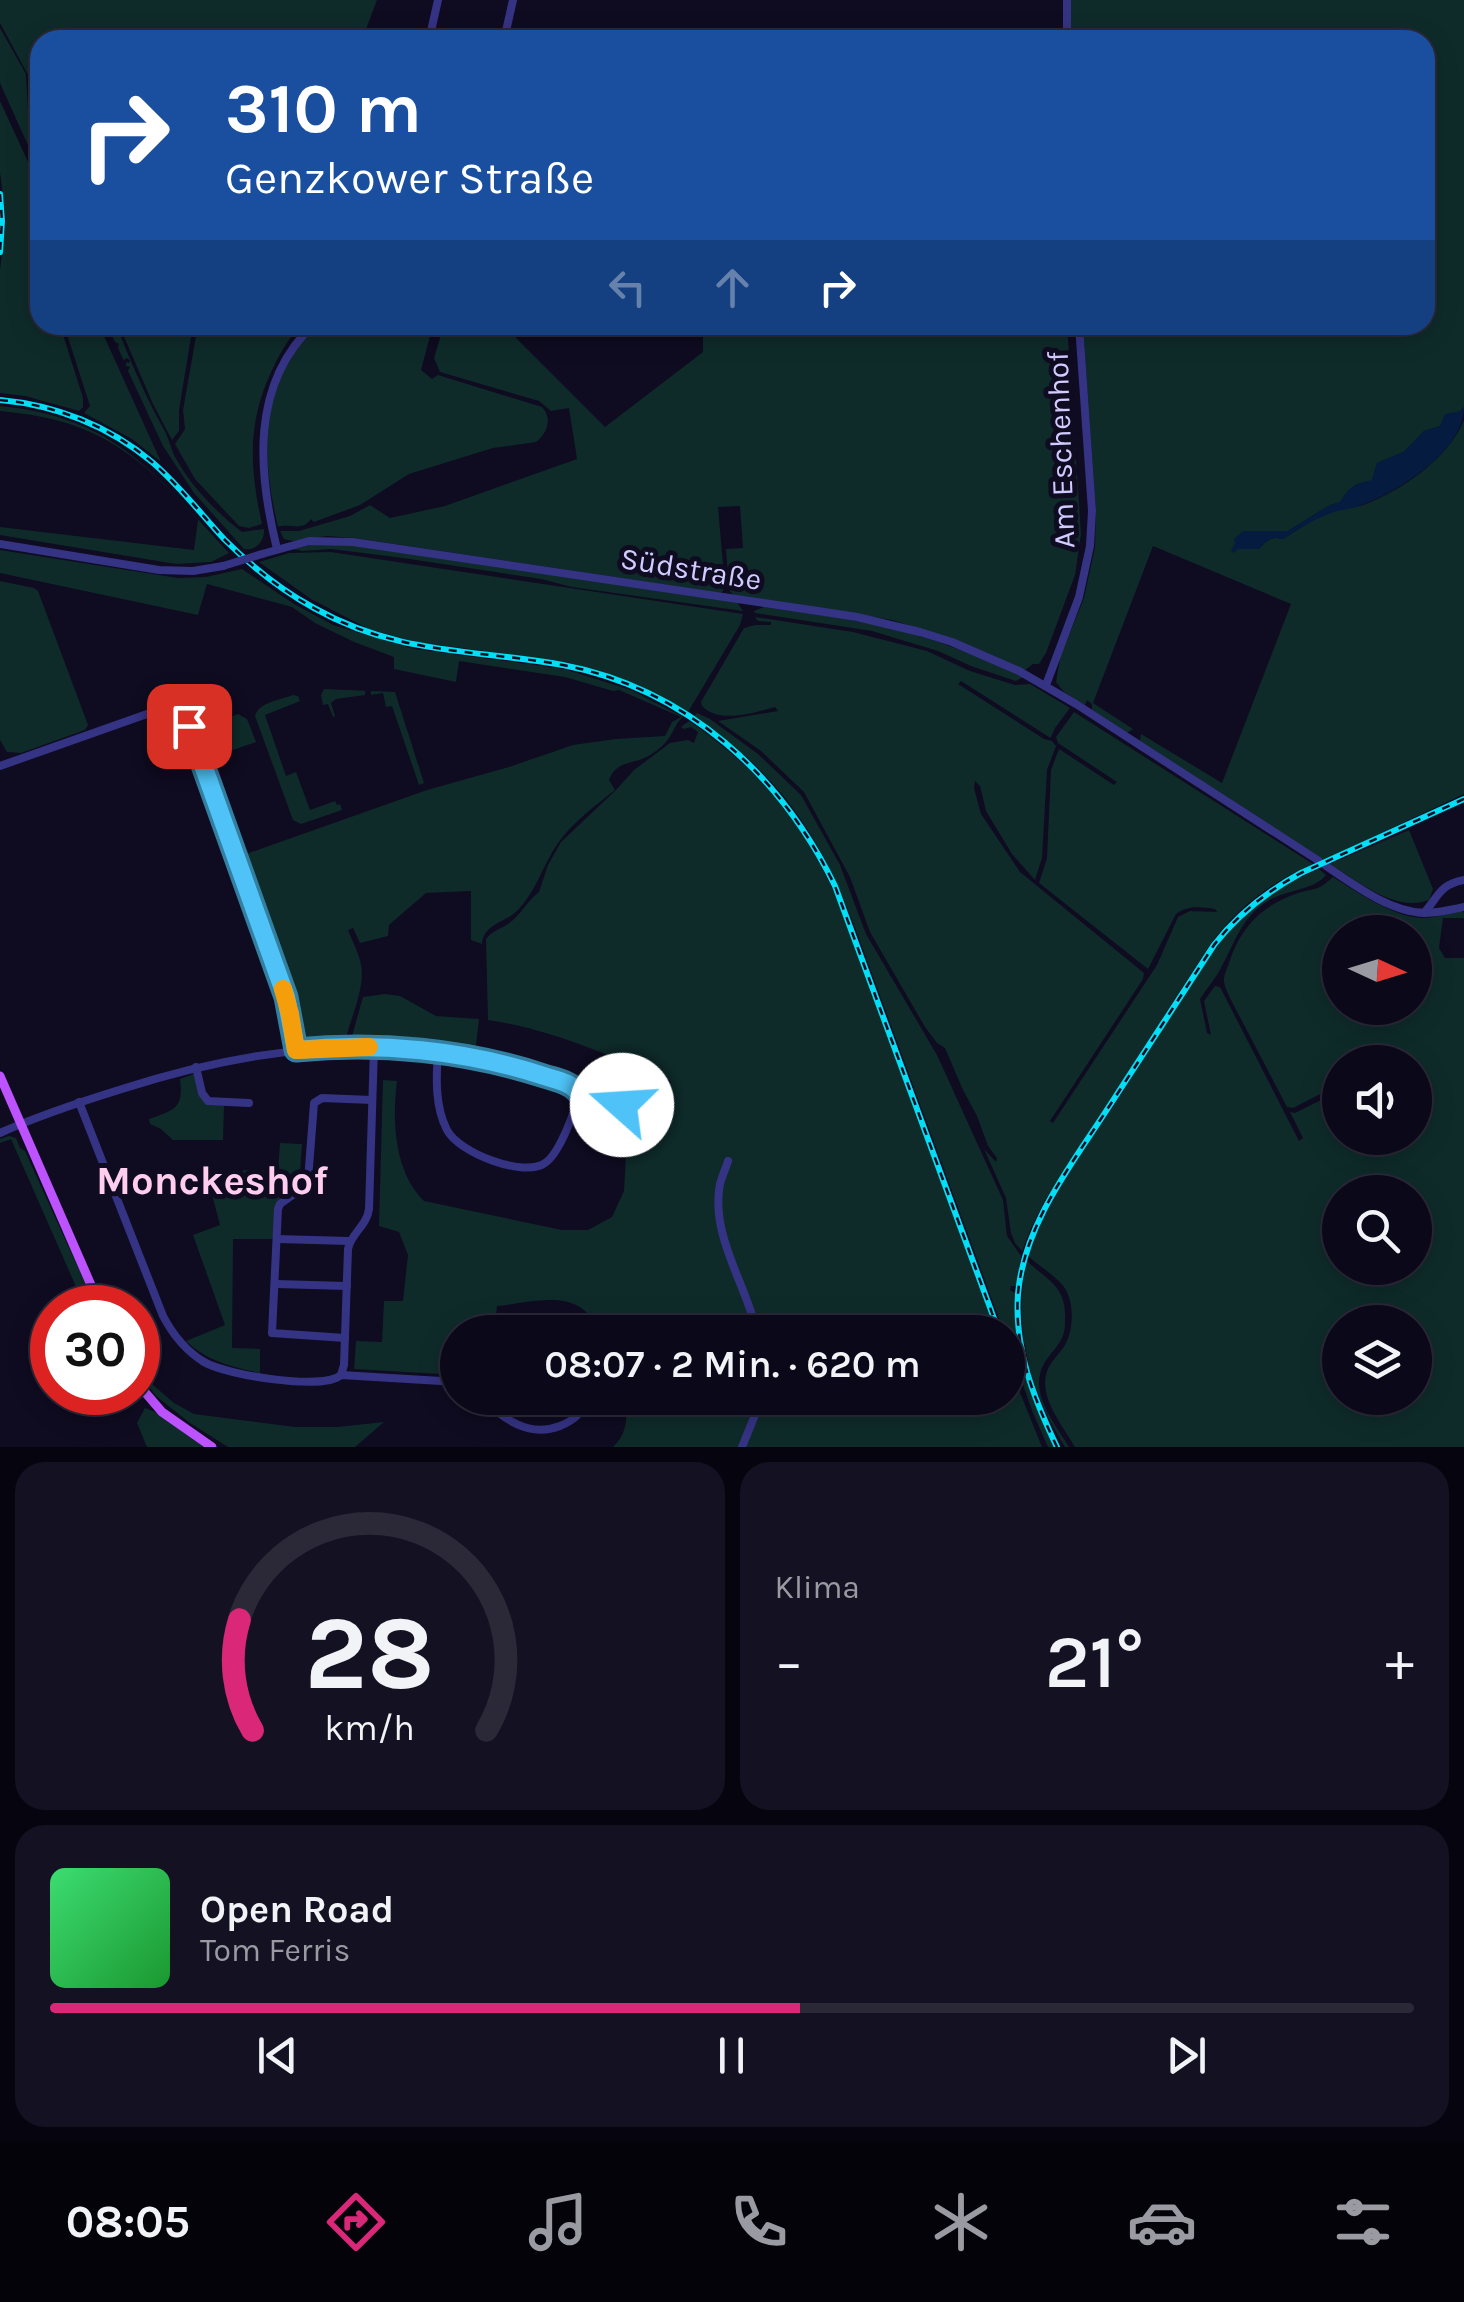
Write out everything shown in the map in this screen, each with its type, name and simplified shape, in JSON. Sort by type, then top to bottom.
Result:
[{"type":"main road","points":[[0,1076],[91,1285]]},
{"type":"main road","points":[[160,1410],[212,1447]]},
{"type":"street","points":[[431,30],[438,0]]},
{"type":"street","points":[[506,30],[513,0]]},
{"type":"street","points":[[1067,0],[1067,30]]},
{"type":"street","points":[[277,549],[264,479],[264,422],[272,389],[304,335]]},
{"type":"street","name":"Am Eschenhof","points":[[1046,686],[1079,597],[1090,546],[1092,511],[1080,335]]},
{"type":"street","name":"Südstraße","points":[[0,544],[159,570],[193,571],[309,541],[353,542],[857,618],[952,642],[1046,686],[1388,903],[1424,913],[1464,907]]},
{"type":"street","points":[[1,762],[181,702],[286,997],[296,1050]]},
{"type":"street","points":[[1424,913],[1438,891],[1464,880]]},
{"type":"street","points":[[341,1375],[349,1242],[368,1218],[374,1047]]},
{"type":"street","points":[[0,1133],[80,1102],[196,1068],[296,1050],[374,1047],[438,1053],[484,1060],[572,1086],[578,1092],[578,1101],[547,1162],[535,1167],[500,1163],[462,1148],[449,1135],[439,1108],[438,1053]]},
{"type":"street","points":[[196,1068],[208,1101],[249,1104]]},
{"type":"street","points":[[578,1092],[589,1092],[622,1105]]},
{"type":"street","points":[[345,1338],[272,1333],[278,1206],[308,1180],[314,1103],[322,1098],[372,1100]]},
{"type":"street","points":[[80,1102],[163,1316],[193,1355],[224,1371],[278,1380],[331,1381],[341,1375],[440,1381]]},
{"type":"street","points":[[728,1161],[720,1186],[721,1222],[750,1315]]},
{"type":"street","points":[[112,1188],[129,1182],[169,1185],[196,1179]]},
{"type":"street","points":[[277,1239],[349,1242]]},
{"type":"street","points":[[276,1284],[346,1286]]},
{"type":"street","points":[[503,1415],[525,1428],[538,1430],[555,1428],[578,1415]]},
{"type":"street","points":[[742,1447],[755,1415]]},
{"type":"green space","points":[[0,0],[377,0],[366,30],[30,30],[30,102],[28,75],[0,23]]},
{"type":"green space","points":[[1071,0],[1464,0],[1464,407],[1440,426],[1424,431],[1404,452],[1377,463],[1372,481],[1353,487],[1341,502],[1288,531],[1243,531],[1238,548],[1259,549],[1325,514],[1363,505],[1393,491],[1422,472],[1447,448],[1464,420],[1464,794],[1324,860],[1140,741],[1141,734],[1222,783],[1291,604],[1153,546],[1093,703],[1133,729],[1127,733],[1092,710],[1087,700],[1085,705],[1056,682],[1060,658],[1084,598],[1095,547],[1084,335],[1435,335],[1435,30],[1070,30]]},
{"type":"green space","points":[[0,28],[26,74],[30,150],[0,83]]},
{"type":"green space","points":[[0,101],[30,166],[30,335],[63,335],[83,398],[79,411],[0,393],[0,270],[6,220],[0,172]]},
{"type":"green space","points":[[67,335],[104,335],[161,462],[132,439],[84,413],[90,406]]},
{"type":"green space","points":[[112,335],[120,335],[187,476],[242,532],[264,529],[256,547],[244,549],[194,493],[163,446],[128,371],[130,367],[126,366],[130,360],[124,361]]},
{"type":"green space","points":[[123,335],[191,335],[179,431],[172,440]]},
{"type":"green space","points":[[196,335],[293,335],[266,384],[255,423],[253,462],[262,524],[239,526],[195,479],[175,444],[185,429],[183,410]]},
{"type":"green space","points":[[308,335],[430,335],[421,370],[432,379],[438,375],[542,407],[548,421],[546,430],[536,442],[493,448],[409,474],[360,505],[314,522],[311,519],[304,525],[278,527],[268,472],[269,420],[284,371]]},
{"type":"green space","points":[[441,335],[513,335],[605,427],[703,352],[703,335],[1068,335],[1081,534],[1075,575],[1046,653],[1039,664],[1025,670],[953,639],[892,620],[733,595],[729,590],[726,549],[743,548],[740,506],[718,507],[725,588],[721,593],[355,538],[284,539],[280,531],[299,531],[350,516],[370,505],[390,518],[445,506],[577,459],[569,408],[551,411],[539,401],[440,372],[434,358]]},
{"type":"green space","points":[[0,406],[40,412],[74,423],[104,437],[131,454],[160,480],[100,437],[42,417],[0,411]]},
{"type":"green space","points":[[160,480],[179,499],[229,553],[211,562],[176,564],[0,535],[0,527],[194,550],[198,520]]},
{"type":"green space","points":[[353,545],[737,602],[743,611],[403,558],[331,549],[292,549]]},
{"type":"green space","points":[[0,550],[178,578],[242,569],[333,625],[414,649],[564,669],[631,690],[683,717],[658,749],[616,769],[609,780],[615,790],[564,835],[525,901],[487,932],[482,944],[471,940],[471,891],[426,893],[389,925],[388,936],[360,943],[353,928],[348,930],[360,960],[362,979],[346,1038],[342,1043],[305,1044],[295,1027],[285,976],[243,858],[427,790],[573,745],[665,736],[672,722],[681,717],[619,690],[565,677],[459,661],[456,682],[394,669],[394,657],[315,623],[292,607],[207,584],[198,615],[0,573]]},
{"type":"green space","points":[[331,552],[743,614],[688,712],[634,684],[567,662],[416,642],[369,629],[311,599],[259,562],[289,553]]},
{"type":"green space","points":[[0,581],[38,591],[88,725],[85,730],[21,753],[7,752],[0,740]]},
{"type":"green space","points":[[764,607],[842,618],[920,636],[1023,677],[1016,681],[872,631],[755,613]]},
{"type":"green space","points":[[755,617],[853,632],[927,651],[970,671],[1015,685],[1030,684],[1070,708],[1049,737],[961,681],[958,684],[1056,746],[1047,770],[1042,858],[1035,880],[1012,854],[986,811],[975,781],[981,814],[1020,872],[1144,973],[1050,1121],[1053,1123],[1157,965],[1178,917],[1190,911],[1217,912],[1195,907],[1176,914],[1148,969],[1039,883],[1047,858],[1051,770],[1059,749],[1114,785],[1117,782],[1058,743],[1056,737],[1074,712],[1313,864],[1257,897],[1211,943],[1044,1202],[1022,1251],[1011,1233],[1006,1198],[984,1149],[996,1162],[997,1158],[988,1146],[945,1048],[925,1027],[870,932],[850,877],[804,792],[761,751],[718,721],[778,711],[775,707],[727,716],[702,706],[744,628],[771,625]]},
{"type":"green space","points":[[324,689],[395,692],[424,783],[419,785],[392,706],[386,707],[383,693],[371,695],[371,691],[365,691],[365,695],[336,699],[331,703],[333,717],[328,704],[323,705]]},
{"type":"green space","points":[[293,695],[300,701],[265,715],[286,776],[296,772],[310,810],[335,801],[342,810],[301,824],[293,820],[255,716],[265,705]]},
{"type":"green space","points":[[697,713],[710,719],[758,754],[801,795],[840,865],[866,934],[937,1055],[1003,1200],[1007,1236],[1021,1256],[1016,1286],[1010,1290],[1015,1293],[1015,1315],[998,1315],[853,922],[824,858],[771,781],[694,716]]},
{"type":"green space","points":[[238,714],[247,719],[256,742],[227,752],[225,745],[202,753],[197,735],[201,728]]},
{"type":"green space","points":[[689,721],[765,786],[818,861],[847,923],[990,1315],[588,1315],[569,1303],[542,1300],[497,1306],[496,1315],[440,1315],[440,1374],[354,1369],[356,1341],[382,1342],[384,1301],[403,1301],[408,1255],[399,1232],[379,1226],[383,1080],[397,1081],[397,1145],[406,1176],[424,1201],[562,1230],[588,1230],[612,1217],[624,1191],[627,1136],[640,1112],[663,1111],[671,1081],[558,1037],[488,1020],[486,939],[513,920],[539,892],[561,842],[634,770],[670,743],[694,743],[698,732],[681,727]]},
{"type":"green space","points":[[1409,830],[1433,889],[1429,900],[1416,903],[1390,899],[1330,864]]},
{"type":"green space","points":[[1319,869],[1326,875],[1315,884],[1268,901],[1252,914],[1200,999],[1207,1033],[1211,1035],[1204,1001],[1215,986],[1220,987],[1299,1141],[1303,1138],[1290,1112],[1322,1100],[1322,1155],[1432,1155],[1432,1045],[1322,1045],[1322,1093],[1293,1108],[1287,1107],[1224,983],[1242,935],[1275,903],[1320,887],[1333,877],[1405,915],[1322,915],[1322,1025],[1432,1025],[1432,917],[1464,913],[1464,918],[1443,918],[1439,948],[1445,958],[1464,958],[1464,1447],[1075,1447],[1052,1408],[1045,1382],[1069,1334],[1070,1301],[1061,1283],[1028,1256],[1069,1173],[1187,990],[1230,929],[1272,894]]},
{"type":"green space","points":[[400,996],[436,1016],[479,1019],[475,1054],[350,1043],[363,997]]},
{"type":"green space","points":[[194,1074],[207,1103],[224,1106],[223,1140],[173,1140],[150,1124],[149,1119],[175,1107],[180,1097],[180,1079]]},
{"type":"green space","points":[[16,1138],[25,1151],[88,1285],[75,1285],[11,1139],[0,1143],[0,1139]]},
{"type":"green space","points":[[280,1143],[302,1144],[299,1187],[278,1202],[274,1239],[233,1239],[232,1348],[260,1349],[260,1373],[211,1358],[186,1341],[225,1325],[193,1235],[220,1225],[209,1183],[219,1186],[244,1170],[278,1171]]},
{"type":"green space","points":[[1027,1261],[1054,1284],[1062,1298],[1063,1335],[1044,1364],[1039,1383],[1048,1412],[1069,1447],[1065,1447],[1042,1404],[1027,1358],[1023,1286]]},
{"type":"green space","points":[[1025,1371],[1055,1447],[1048,1447],[1025,1391]]},
{"type":"green space","points":[[160,1391],[194,1414],[295,1427],[384,1422],[355,1447],[228,1447],[160,1399]]},
{"type":"green space","points":[[1025,1405],[1042,1447],[613,1447],[626,1424],[626,1415],[1025,1415]]},
{"type":"green space","points":[[160,1414],[205,1447],[147,1447],[137,1423],[141,1415]]},
{"type":"water","points":[[1464,407],[1453,439],[1410,480],[1376,499],[1318,518],[1283,539],[1269,540],[1259,549],[1231,551],[1234,539],[1243,531],[1288,531],[1340,502],[1353,487],[1372,480],[1377,463],[1404,452],[1424,431],[1440,426],[1445,414]]},
{"type":"railway","points":[[0,194],[0,252]]},
{"type":"railway","points":[[0,400],[61,412],[118,438],[162,471],[256,568],[302,601],[345,623],[406,642],[563,665],[608,677],[650,694],[725,743],[787,808],[835,886],[993,1315]]},
{"type":"railway","points":[[1057,1447],[1027,1373],[1019,1334],[1018,1294],[1030,1243],[1066,1172],[1214,945],[1243,914],[1301,873],[1464,799]]},
{"type":"slow traffic","points":[[283,989],[296,1050],[369,1047]]},
{"type":"district","name":"Monckeshof","points":[[212,1180]]},
{"type":"route","points":[[189,726],[286,997],[296,1050],[374,1047],[450,1054],[535,1073],[622,1105]]}]
